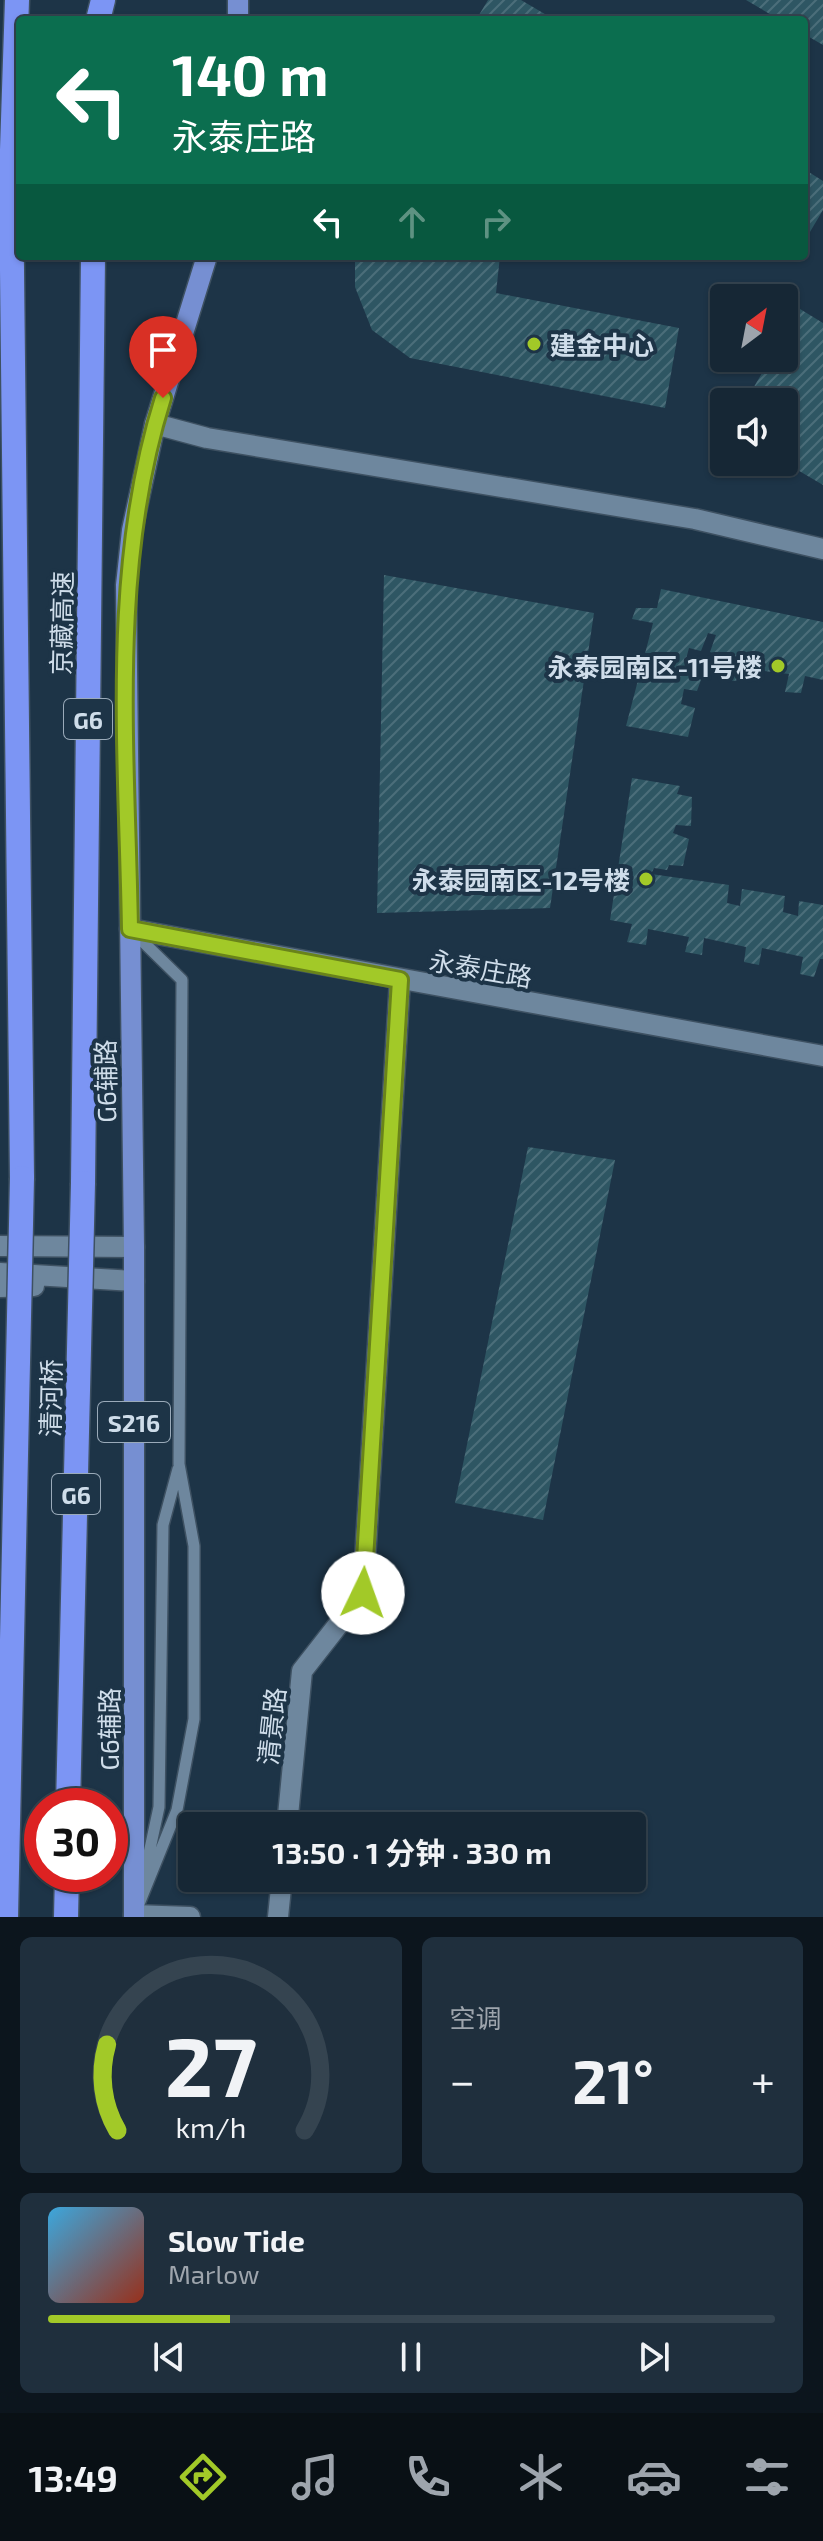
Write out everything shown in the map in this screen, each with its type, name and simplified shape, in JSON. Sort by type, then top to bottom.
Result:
[{"type":"highway","name":"京藏高速","points":[[16,30],[11,180],[22,1178]]},
{"type":"highway","points":[[0,128],[11,180]]},
{"type":"highway","name":"京藏高速","points":[[83,1183],[93,260]]},
{"type":"highway","name":"清河桥","points":[[6,1917],[22,1178]]},
{"type":"highway","name":"清河桥","points":[[68,1788],[83,1183]]},
{"type":"highway","points":[[66,1917],[67,1892]]},
{"type":"main road","name":"G6辅路","points":[[134,1916],[134,1247],[126,585],[132,530],[155,424],[206,260]]},
{"type":"street","points":[[155,424],[207,438],[695,519],[823,549]]},
{"type":"street","name":"永泰庄路","points":[[130,929],[823,1056]]},
{"type":"street","name":"清景路","points":[[288,1812],[302,1671],[363,1593],[400,980]]},
{"type":"street","points":[[0,1246],[134,1247]]},
{"type":"street","points":[[0,1273],[134,1281]]},
{"type":"street","points":[[0,1287],[134,1281]]},
{"type":"street","points":[[278,1917],[281,1892]]},
{"type":"street","points":[[134,1916],[190,1917]]},
{"type":"lane","points":[[130,929],[182,980],[179,1464],[194,1546],[194,1719],[177,1810],[134,1916]]},
{"type":"lane","points":[[134,1916],[159,1807],[163,1525],[179,1464]]},
{"type":"building","points":[[488,0],[521,0],[548,16],[478,16]]},
{"type":"building","points":[[746,0],[823,0],[823,45],[808,36],[808,16],[773,16]]},
{"type":"building","points":[[808,172],[823,181],[823,210],[808,235]]},
{"type":"building","name":"建金中心","points":[[355,260],[500,260],[496,293],[679,328],[665,408],[410,358],[372,330],[355,287]]},
{"type":"building","points":[[800,309],[823,323],[823,485],[798,470],[798,388],[753,388],[763,372],[798,372]]},
{"type":"building","points":[[384,575],[594,613],[550,908],[377,913]]},
{"type":"building","name":"永泰园南区-11号楼","points":[[661,589],[823,622],[823,680],[805,676],[801,693],[785,692],[789,674],[748,669],[747,680],[729,681],[735,661],[710,652],[716,635],[708,633],[701,651],[689,648],[686,659],[707,663],[697,691],[684,689],[681,704],[695,708],[688,737],[626,726],[653,623],[632,619],[636,608],[657,608]]},
{"type":"building","name":"永泰园南区-12号楼","points":[[632,778],[680,786],[677,794],[692,797],[691,826],[676,825],[673,833],[689,839],[683,866],[669,865],[667,870],[654,868],[651,874],[729,885],[727,903],[740,906],[742,889],[785,896],[783,912],[798,916],[799,901],[823,905],[823,959],[820,959],[814,977],[800,974],[803,957],[762,948],[759,965],[744,962],[746,947],[704,938],[702,955],[685,952],[689,937],[648,929],[646,945],[627,942],[632,924],[610,920]]},
{"type":"building","points":[[528,1147],[615,1160],[543,1520],[455,1503]]},
{"type":"place","name":"建金中心","points":[[534,344]]},
{"type":"place","name":"永泰园南区-11号楼","points":[[778,666]]},
{"type":"place","name":"永泰园南区-12号楼","points":[[646,879]]},
{"type":"route","points":[[163,398],[142,479],[126,585],[130,929],[400,980],[363,1593]]}]
